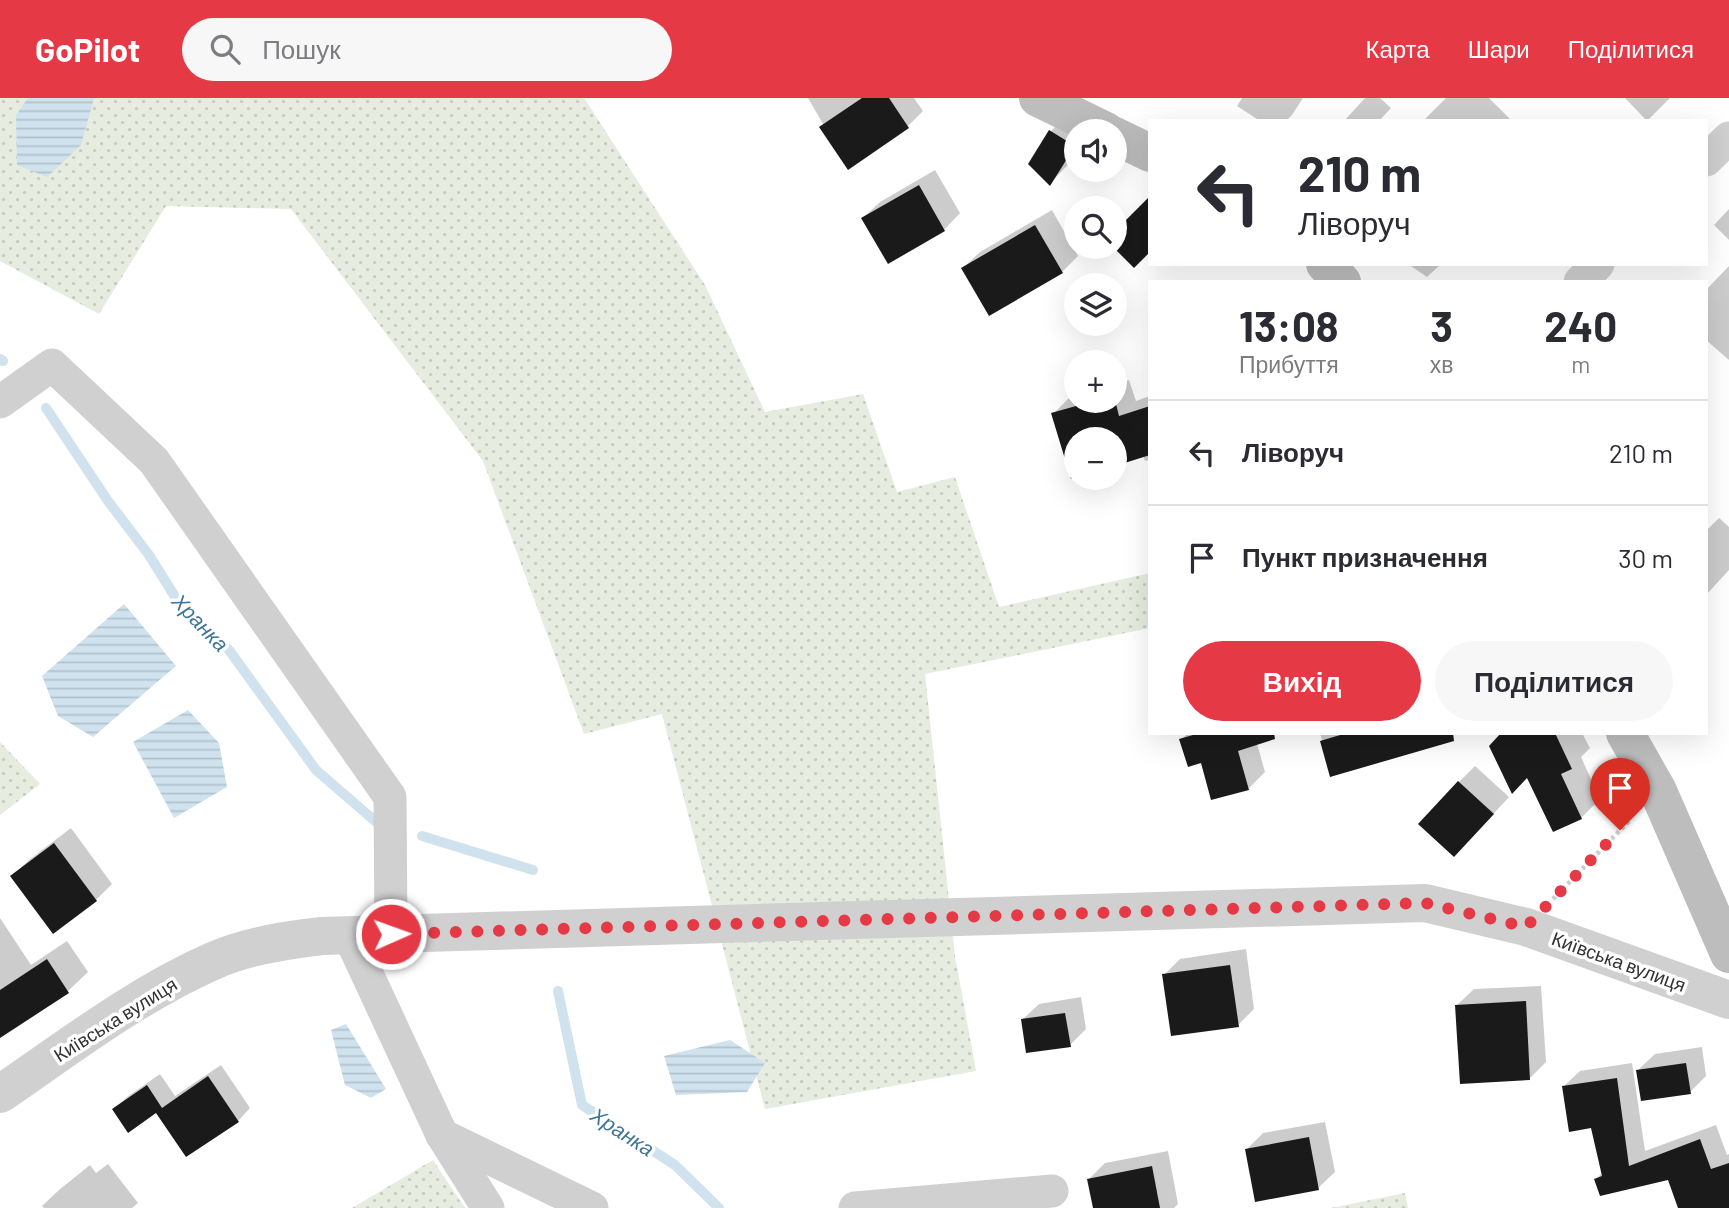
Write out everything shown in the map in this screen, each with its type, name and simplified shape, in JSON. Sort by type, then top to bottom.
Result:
[{"type":"main road","points":[[1038,98],[1081,119]]},
{"type":"main road","points":[[1127,142],[1148,152]]},
{"type":"main road","points":[[1327,266],[1340,280]]},
{"type":"main road","points":[[1626,735],[1658,791],[1729,954]]},
{"type":"street","points":[[1708,158],[1729,138]]},
{"type":"street","points":[[1582,280],[1596,266]]},
{"type":"street","points":[[0,402],[52,365],[154,461],[390,797],[391,934]]},
{"type":"street","name":"Київська вулиця","points":[[0,1094],[148,993],[215,960],[274,942],[322,936],[1425,903],[1526,927],[1729,1000]]},
{"type":"street","points":[[349,935],[442,1135],[488,1208]]},
{"type":"street","points":[[442,1135],[592,1208]]},
{"type":"street","points":[[855,1208],[1052,1191]]},
{"type":"path","points":[[1526,927],[1658,791]]},
{"type":"shaded area","points":[[0,98],[584,98],[705,285],[765,412],[863,394],[897,492],[955,477],[999,607],[1148,573],[1148,628],[925,674],[955,956],[976,1071],[765,1109],[662,714],[584,734],[483,461],[291,209],[166,206],[99,314],[0,261]]},
{"type":"shaded area","points":[[0,742],[40,784],[0,815]]},
{"type":"shaded area","points":[[433,1160],[465,1208],[352,1208]]},
{"type":"shaded area","points":[[1405,1193],[1408,1208],[1331,1208]]},
{"type":"water","points":[[28,98],[94,98],[81,145],[47,177],[17,165],[16,115]]},
{"type":"water","points":[[124,604],[176,666],[93,737],[58,716],[42,676]]},
{"type":"water","points":[[188,710],[219,743],[227,787],[174,818],[133,742]]},
{"type":"water","points":[[346,1024],[386,1089],[371,1098],[345,1085],[331,1030]]},
{"type":"water","points":[[730,1040],[765,1063],[747,1092],[676,1095],[664,1056]]},
{"type":"building","points":[[862,98],[889,98],[909,128],[848,170],[819,127]]},
{"type":"building","points":[[1049,130],[1064,139],[1064,164],[1050,186],[1028,164]]},
{"type":"building","points":[[919,185],[945,231],[888,264],[861,218]]},
{"type":"building","points":[[1148,198],[1148,254],[1134,268],[1125,259],[1127,219]]},
{"type":"building","points":[[1035,225],[1063,273],[989,316],[961,268]]},
{"type":"building","points":[[1148,407],[1148,456],[1127,462],[1127,427],[1064,427],[1064,456],[1051,413],[1064,409],[1064,413],[1118,413],[1119,416]]},
{"type":"building","points":[[1193,735],[1274,735],[1275,739],[1238,751],[1249,790],[1211,800],[1201,763],[1188,767],[1179,739]]},
{"type":"building","points":[[1340,735],[1453,735],[1454,741],[1330,777],[1320,741]]},
{"type":"building","points":[[1499,735],[1556,735],[1572,769],[1561,774],[1582,819],[1553,832],[1527,778],[1512,794],[1489,746]]},
{"type":"building","points":[[1458,781],[1494,814],[1454,857],[1418,824]]},
{"type":"building","points":[[54,843],[97,901],[53,934],[10,876]]},
{"type":"building","points":[[47,959],[69,993],[0,1038],[0,990]]},
{"type":"building","points":[[1230,965],[1239,1027],[1171,1036],[1162,974]]},
{"type":"building","points":[[1526,1001],[1530,1080],[1460,1084],[1455,1005]]},
{"type":"building","points":[[1065,1013],[1071,1047],[1026,1053],[1021,1019]]},
{"type":"building","points":[[1686,1063],[1691,1094],[1641,1101],[1636,1070]]},
{"type":"building","points":[[208,1076],[239,1122],[186,1157],[156,1113],[128,1133],[112,1109],[147,1085],[162,1108]]},
{"type":"building","points":[[1617,1078],[1629,1166],[1700,1139],[1711,1169],[1729,1163],[1729,1208],[1678,1208],[1668,1180],[1600,1196],[1594,1179],[1602,1176],[1591,1128],[1569,1132],[1562,1086]]},
{"type":"building","points":[[1309,1137],[1319,1190],[1255,1202],[1245,1149]]},
{"type":"building","points":[[1152,1166],[1160,1208],[1093,1208],[1087,1179]]},
{"type":"waterway","name":"Хранка","points":[[46,408],[108,501],[149,555],[177,600],[229,650],[316,770],[375,821]]},
{"type":"waterway","name":"Хранка","points":[[422,836],[533,870]]},
{"type":"waterway","name":"Хранка","points":[[558,991],[582,1105],[675,1165],[719,1208]]},
{"type":"route","points":[[391,934],[1425,903],[1526,927],[1620,830]]}]
